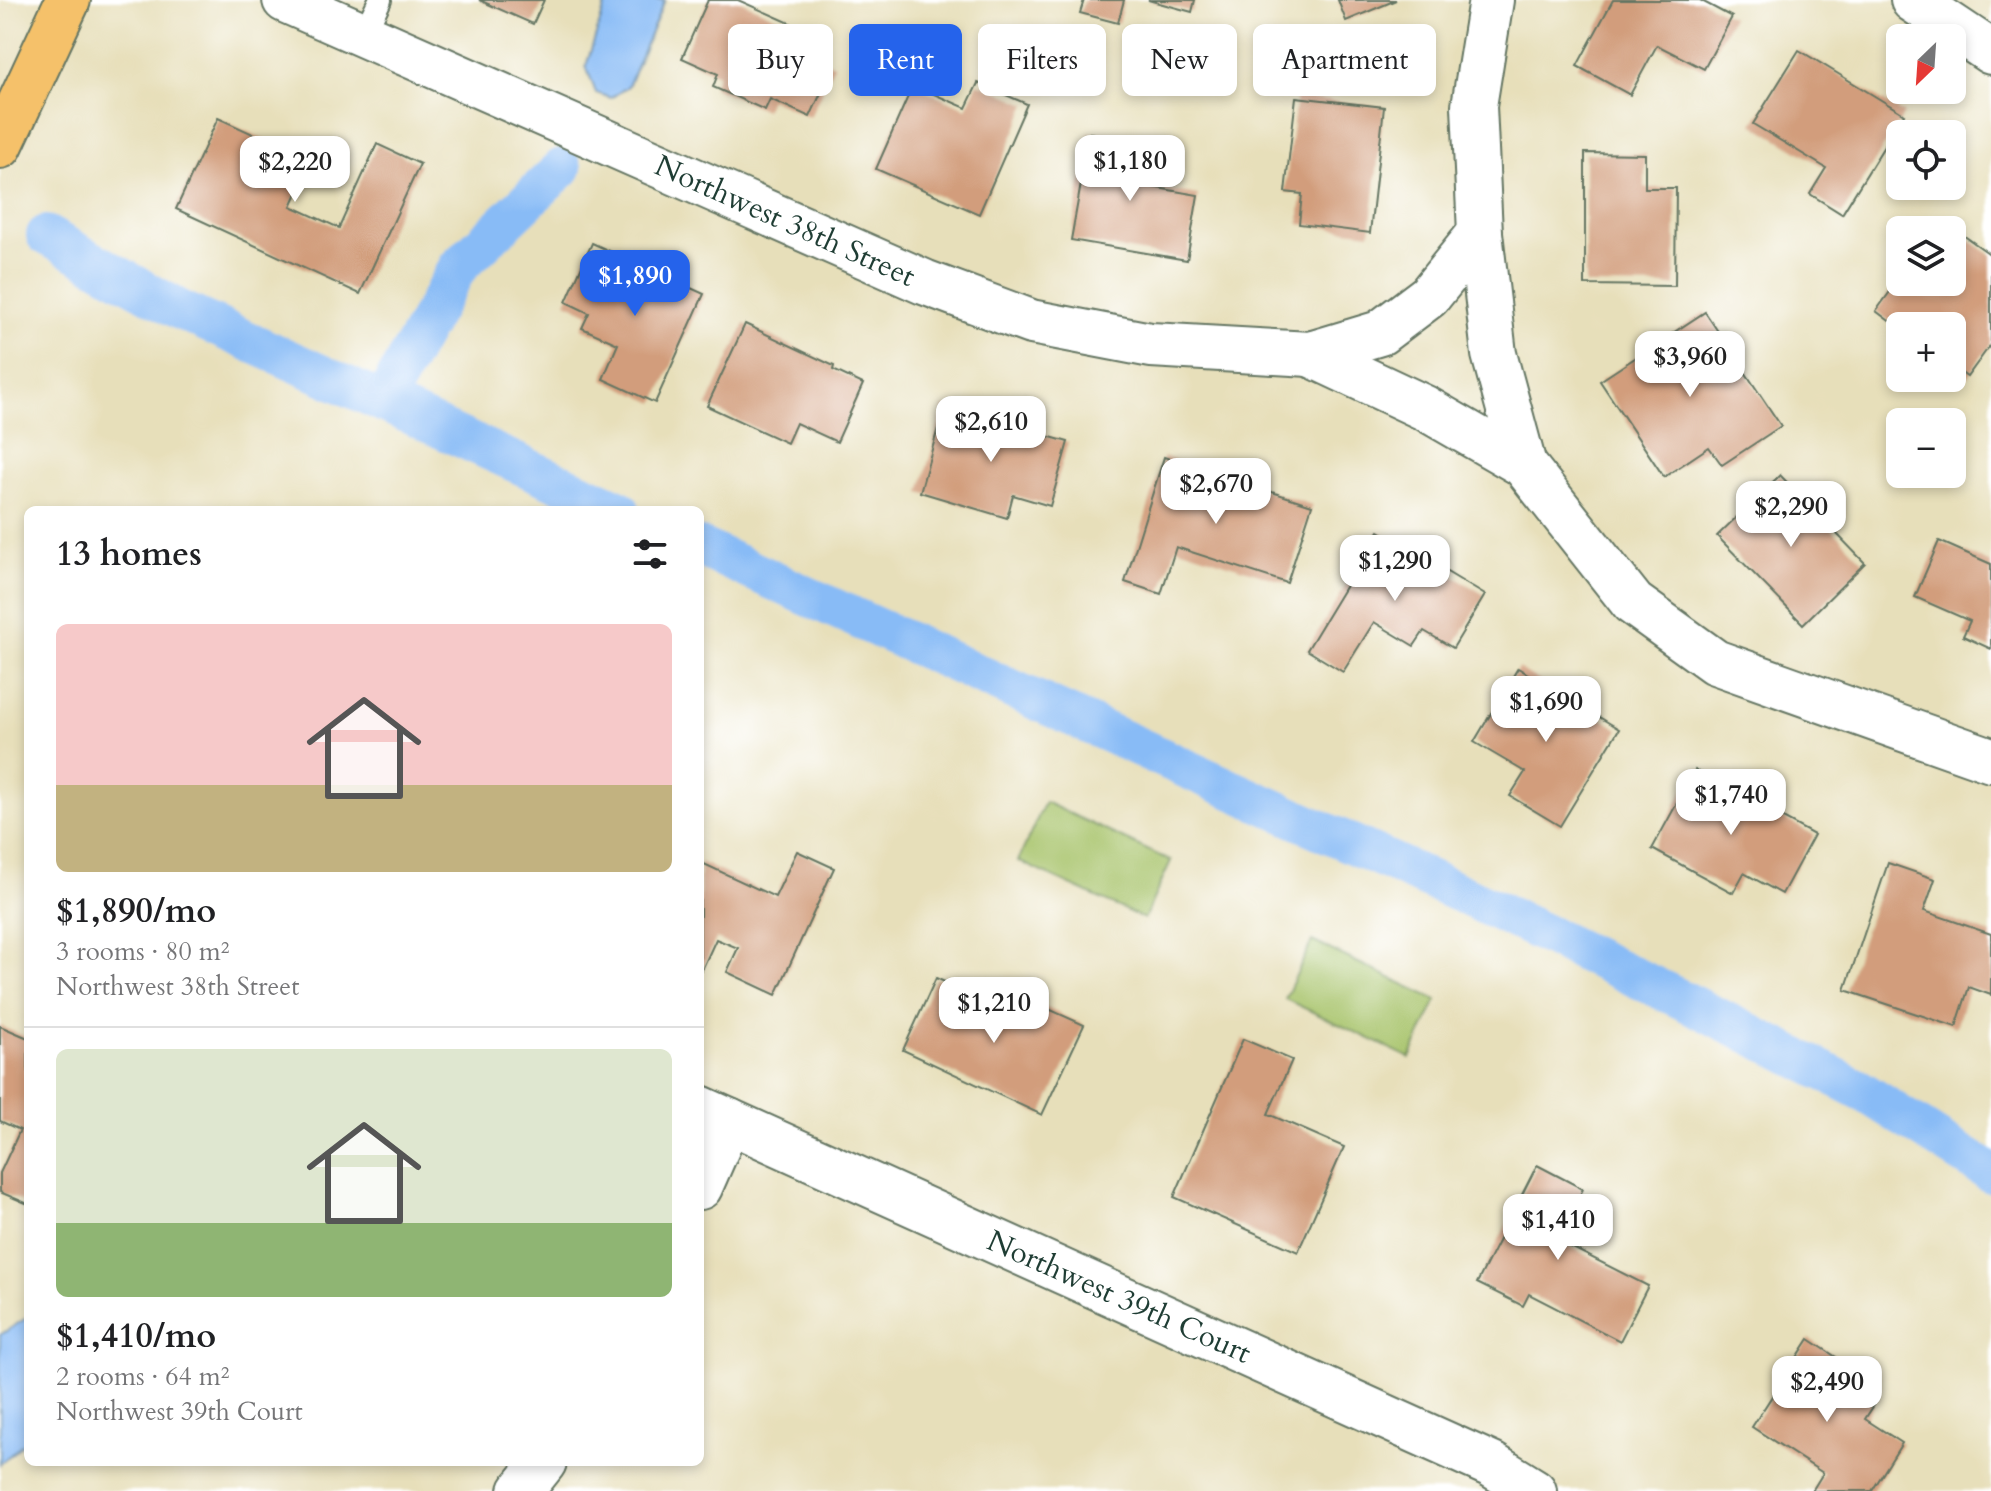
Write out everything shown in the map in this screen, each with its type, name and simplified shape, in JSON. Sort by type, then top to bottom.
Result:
[{"type":"main road","points":[[0,146],[68,0]]},
{"type":"street","name":"Northwest 38th Street","points":[[285,0],[371,17],[924,282],[1031,322],[1151,345],[1310,354],[1380,333],[1429,296],[1480,233]]},
{"type":"street","points":[[1480,233],[1474,106],[1491,0]]},
{"type":"street","points":[[1913,0],[1991,52]]},
{"type":"street","name":"Northwest 38th Street","points":[[1480,233],[1494,354],[1524,465]]},
{"type":"street","name":"Northwest 38th Street","points":[[1310,354],[1425,408],[1524,465],[1633,603],[1715,662],[1991,760]]},
{"type":"street","points":[[704,1166],[714,1114]]},
{"type":"street","name":"Northwest 39th Court","points":[[714,1114],[1492,1465],[1534,1491]]},
{"type":"street","points":[[521,1491],[541,1466]]},
{"type":"green space","points":[[1045,802],[1171,861],[1144,919],[1018,861]]},
{"type":"green space","points":[[1312,941],[1437,1000],[1410,1058],[1285,999]]},
{"type":"water","points":[[607,0],[665,0],[628,86],[611,98],[596,93],[586,66]]},
{"type":"water","points":[[24,1320],[24,1443],[0,1464],[0,1335]]},
{"type":"building","points":[[479,0],[544,0],[533,24]]},
{"type":"building","points":[[708,0],[738,0],[792,24],[728,24],[728,94],[713,87],[718,74],[682,58]]},
{"type":"building","points":[[1084,0],[1124,0],[1118,23],[1080,13]]},
{"type":"building","points":[[1148,0],[1195,0],[1192,12]]},
{"type":"building","points":[[1338,0],[1396,0],[1346,21]]},
{"type":"building","points":[[1613,0],[1700,0],[1732,17],[1704,69],[1657,45],[1630,95],[1577,66]]},
{"type":"building","points":[[1799,50],[1904,114],[1900,120],[1886,120],[1886,143],[1842,214],[1810,194],[1826,168],[1753,124]]},
{"type":"building","points":[[978,83],[978,96],[1008,96],[1027,104],[979,214],[876,169],[908,96],[938,96],[966,108]]},
{"type":"building","points":[[733,96],[820,96],[810,117],[770,99],[765,110]]},
{"type":"building","points":[[1296,97],[1384,107],[1370,233],[1299,224],[1302,194],[1285,192]]},
{"type":"building","points":[[218,118],[312,161],[291,206],[339,228],[377,144],[420,164],[360,294],[176,209]]},
{"type":"building","points":[[1090,133],[1147,143],[1140,185],[1198,195],[1187,260],[1071,240]]},
{"type":"building","points":[[1585,153],[1645,154],[1645,188],[1676,188],[1675,286],[1585,285]]},
{"type":"building","points":[[1966,237],[1991,255],[1991,344],[1967,377],[1966,312],[1886,312],[1886,318],[1876,311],[1887,296],[1966,296]]},
{"type":"building","points":[[592,243],[704,294],[655,403],[603,379],[618,344],[582,328],[589,313],[566,302]]},
{"type":"building","points":[[1705,312],[1781,426],[1722,465],[1709,447],[1664,477],[1600,381]]},
{"type":"building","points":[[745,324],[834,366],[833,370],[863,384],[837,442],[796,423],[787,443],[707,406]]},
{"type":"building","points":[[944,407],[1068,442],[1050,506],[1013,495],[1007,518],[920,492]]},
{"type":"building","points":[[1164,457],[1312,505],[1287,583],[1176,547],[1161,594],[1125,582]]},
{"type":"building","points":[[1780,475],[1865,563],[1803,624],[1717,536]]},
{"type":"building","points":[[1379,531],[1485,595],[1453,648],[1424,631],[1414,646],[1374,622],[1343,672],[1307,650]]},
{"type":"building","points":[[1939,541],[1991,564],[1991,649],[1963,636],[1970,621],[1915,597]]},
{"type":"building","points":[[1518,668],[1619,729],[1560,826],[1510,796],[1525,772],[1474,742]]},
{"type":"building","points":[[1695,770],[1814,835],[1782,894],[1744,873],[1733,893],[1652,849]]},
{"type":"building","points":[[797,851],[834,868],[776,995],[727,972],[738,948],[716,939],[704,965],[704,864],[775,897]]},
{"type":"building","points":[[1888,863],[1935,879],[1924,911],[1991,934],[1991,995],[1969,987],[1956,1027],[1845,990]]},
{"type":"building","points":[[936,978],[1032,1023],[1040,1005],[1084,1025],[1042,1115],[903,1050]]},
{"type":"building","points":[[0,1026],[24,1036],[24,1202],[0,1192],[0,1173],[20,1130],[0,1121]]},
{"type":"building","points":[[1243,1039],[1292,1060],[1268,1114],[1344,1147],[1298,1252],[1174,1197]]},
{"type":"building","points":[[1537,1165],[1583,1189],[1557,1240],[1648,1286],[1620,1341],[1529,1294],[1523,1306],[1477,1283]]},
{"type":"building","points":[[1809,1339],[1848,1365],[1837,1381],[1874,1405],[1865,1419],[1902,1443],[1872,1491],[1812,1491],[1823,1473],[1752,1427]]},
{"type":"waterway","points":[[383,402],[458,267],[562,168]]},
{"type":"waterway","points":[[46,235],[180,310],[611,506]]},
{"type":"waterway","points":[[704,549],[1466,896],[1693,1005],[1859,1089],[1991,1173]]}]
